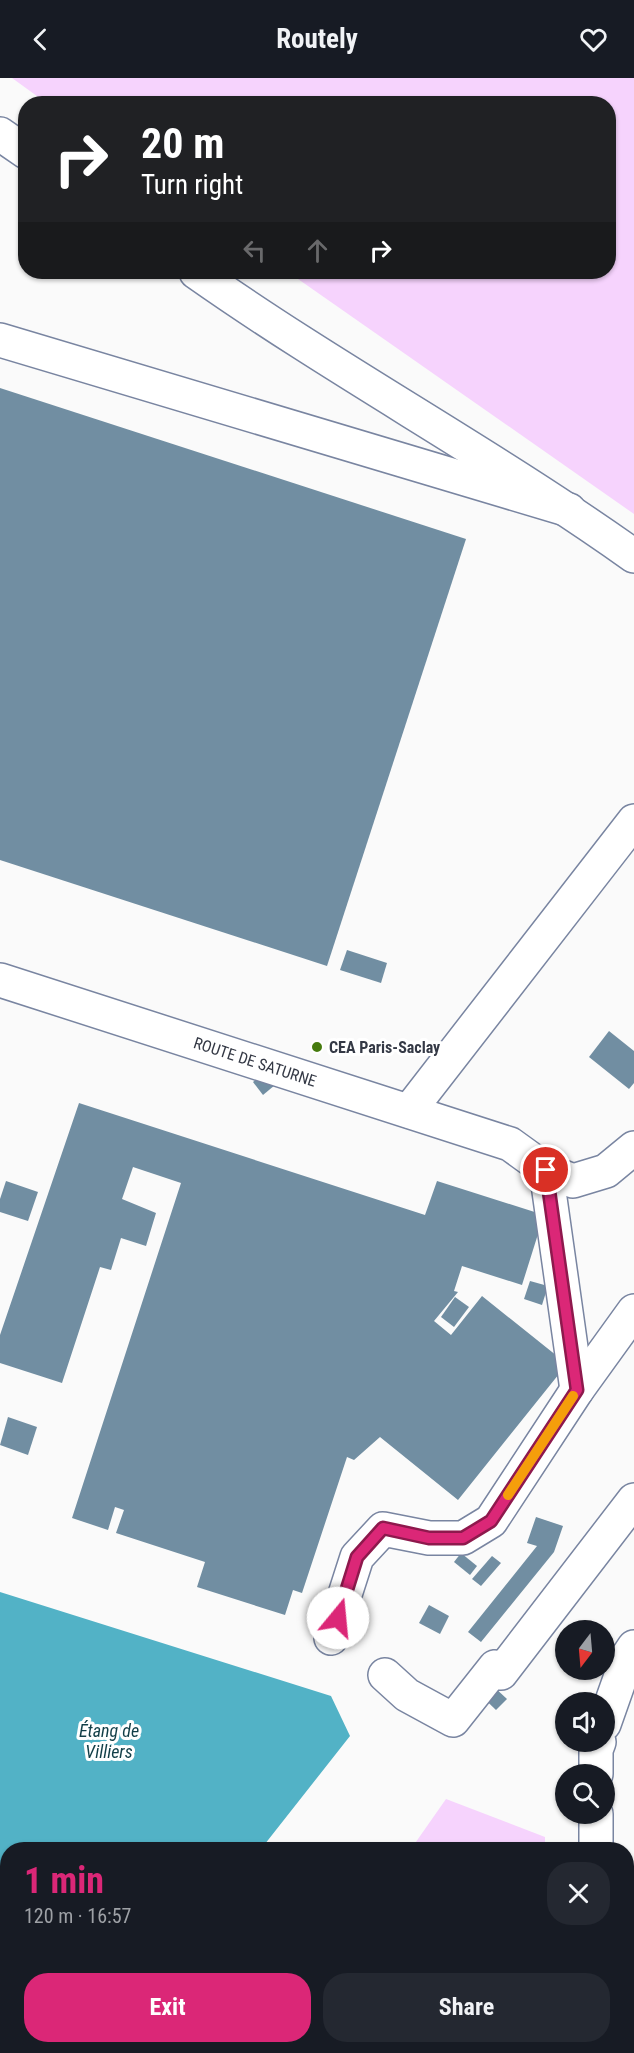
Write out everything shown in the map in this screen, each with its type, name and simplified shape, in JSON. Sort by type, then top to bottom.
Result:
[{"type":"street","points":[[0,134],[18,146]]},
{"type":"street","points":[[206,279],[254,312],[569,510],[634,556]]},
{"type":"street","points":[[0,340],[569,510]]},
{"type":"street","points":[[409,1111],[634,821]]},
{"type":"street","name":"ROUTE DE SATURNE","points":[[0,980],[510,1144],[546,1170],[573,1181],[606,1171],[634,1148]]},
{"type":"street","points":[[546,1170],[577,1390]]},
{"type":"street","points":[[331,1638],[357,1557],[383,1528],[429,1538],[463,1538],[491,1521],[577,1390],[634,1311]]},
{"type":"street","points":[[385,1675],[407,1695],[453,1720],[495,1667],[501,1673],[634,1500]]},
{"type":"street","points":[[615,1693],[628,1656],[634,1647]]},
{"type":"street","points":[[596,1824],[596,1842]]},
{"type":"shaded area","points":[[12,78],[634,78],[634,514],[298,279],[616,279],[616,96],[37,96]]},
{"type":"shaded area","points":[[446,1799],[545,1837],[545,1842],[416,1842]]},
{"type":"water","name":"Étang de Villiers","points":[[0,1592],[331,1696],[350,1736],[267,1842],[0,1842]]},
{"type":"building","points":[[0,388],[466,539],[327,966],[0,860]]},
{"type":"building","points":[[347,950],[387,963],[381,983],[340,970]]},
{"type":"building","points":[[609,1031],[634,1051],[634,1083],[629,1089],[589,1057]]},
{"type":"building","points":[[271,1067],[281,1080],[263,1095],[253,1082]]},
{"type":"building","points":[[79,1103],[425,1215],[437,1181],[544,1215],[522,1285],[462,1266],[454,1291],[458,1292],[434,1321],[451,1335],[482,1296],[567,1364],[458,1500],[380,1437],[354,1460],[347,1457],[302,1593],[293,1590],[285,1615],[197,1587],[205,1562],[116,1533],[124,1510],[115,1507],[108,1530],[72,1518],[181,1183],[133,1167],[122,1199],[156,1213],[146,1246],[121,1238],[111,1270],[100,1267],[62,1383],[0,1363],[0,1335]]},
{"type":"building","points":[[6,1181],[38,1192],[28,1221],[0,1212],[0,1199]]},
{"type":"building","points":[[530,1281],[548,1286],[542,1305],[524,1299]]},
{"type":"building","points":[[455,1297],[469,1307],[454,1327],[441,1317]]},
{"type":"building","points":[[8,1417],[37,1427],[28,1455],[0,1445]]},
{"type":"building","points":[[536,1517],[563,1526],[554,1552],[481,1642],[468,1632],[537,1546],[527,1543]]},
{"type":"building","points":[[461,1553],[477,1566],[470,1575],[454,1562]]},
{"type":"building","points":[[492,1556],[501,1563],[481,1586],[472,1579]]},
{"type":"building","points":[[429,1605],[449,1616],[440,1634],[419,1623]]},
{"type":"building","points":[[480,1674],[507,1699],[496,1710],[470,1685]]},
{"type":"slow traffic","points":[[508,1495],[573,1396]]},
{"type":"place","name":"CEA Paris-Saclay","points":[[317,1047]]},
{"type":"route","points":[[338,1618],[357,1557],[383,1528],[429,1538],[463,1538],[491,1521],[577,1390],[546,1170]]}]
